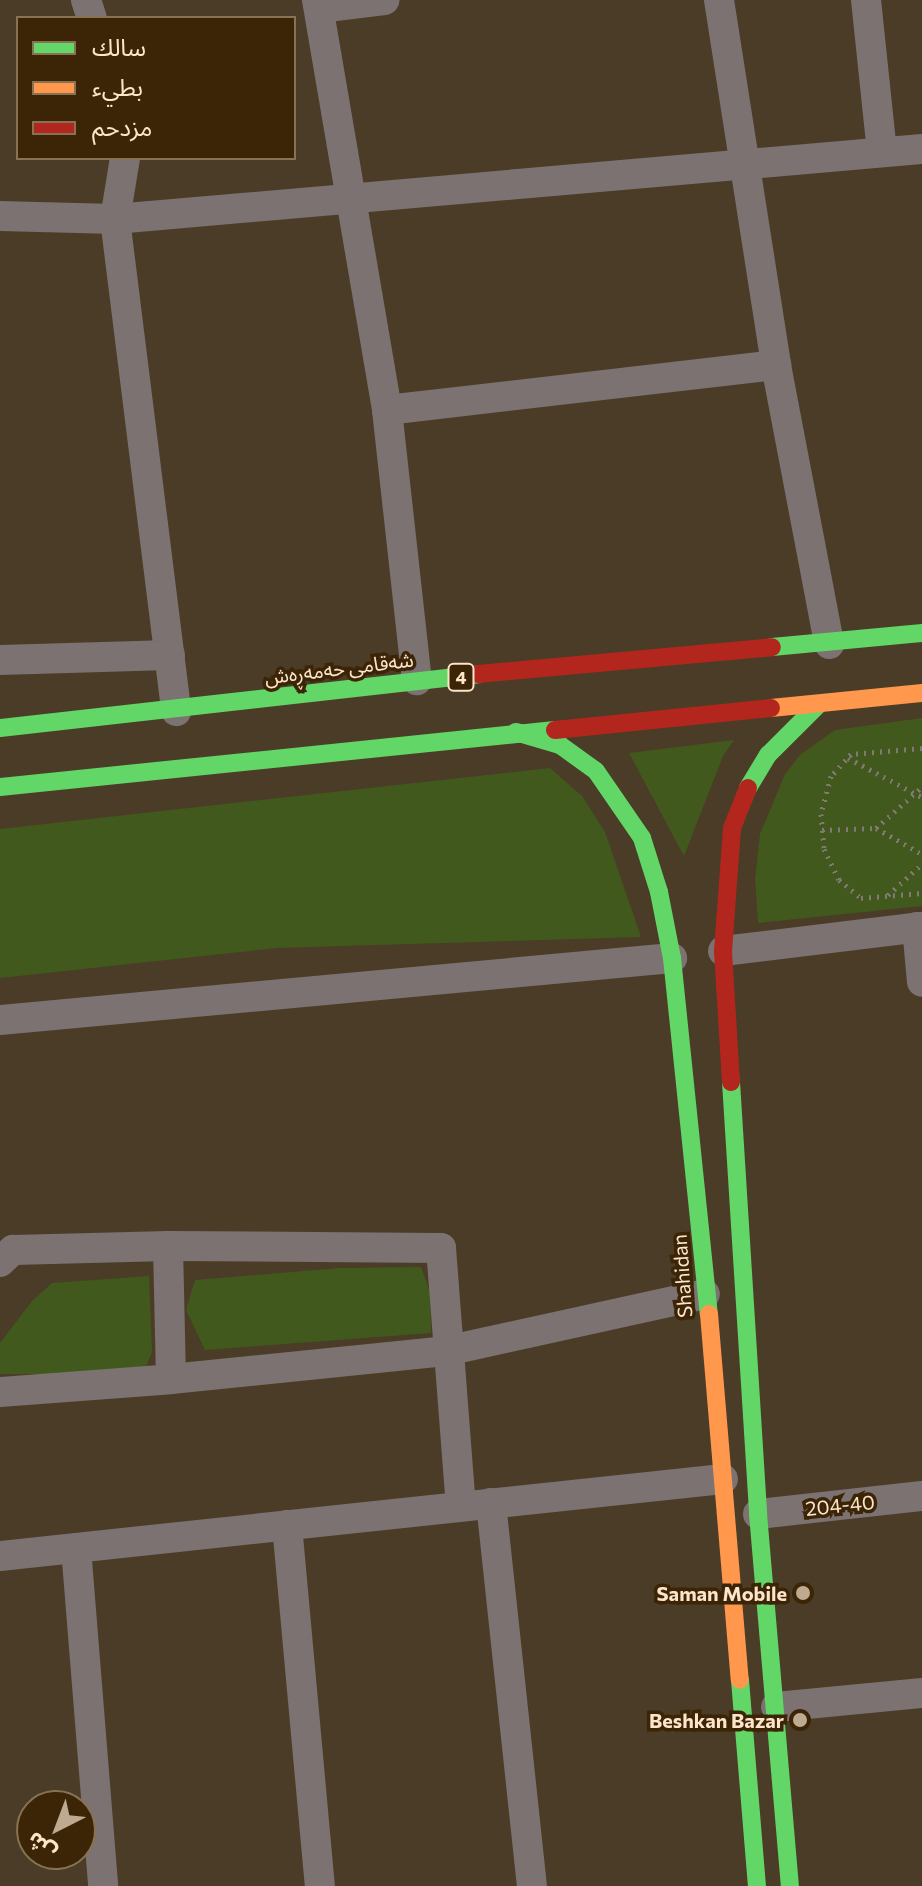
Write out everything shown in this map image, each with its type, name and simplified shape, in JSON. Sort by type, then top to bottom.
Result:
[{"type":"main road","name":"شەقامی حەمەڕەش","points":[[0,728],[176,711],[417,680],[922,633]]},
{"type":"main road","points":[[0,787],[922,693]]},
{"type":"main road","points":[[790,1886],[758,1514],[717,1191],[723,951],[732,828],[748,787],[768,755],[819,704]]},
{"type":"main road","name":"Shahidan","points":[[516,732],[560,745],[596,771],[642,838],[659,892],[717,1191],[705,1294],[757,1886]]},
{"type":"street","points":[[385,0],[318,4],[387,410],[417,680]]},
{"type":"street","points":[[719,0],[776,365],[829,644]]},
{"type":"street","points":[[866,0],[882,151]]},
{"type":"street","points":[[0,216],[115,219],[922,149]]},
{"type":"street","points":[[125,160],[115,219],[176,711]]},
{"type":"street","points":[[387,410],[776,365]]},
{"type":"street","points":[[0,660],[170,655]]},
{"type":"street","points":[[723,951],[919,927],[922,982]]},
{"type":"street","points":[[0,1020],[672,958]]},
{"type":"street","points":[[168,1246],[171,1379]]},
{"type":"street","points":[[0,1262],[13,1250],[168,1246],[441,1248],[446,1351],[476,1504],[532,1886]]},
{"type":"street","points":[[0,1392],[171,1379],[446,1351],[705,1294]]},
{"type":"street","points":[[0,1556],[723,1479]]},
{"type":"street","name":"204-40","points":[[758,1514],[922,1496]]},
{"type":"street","points":[[287,1525],[320,1886]]},
{"type":"street","points":[[76,1548],[103,1886]]},
{"type":"street","points":[[776,1707],[922,1693]]},
{"type":"path","points":[[922,748],[851,754],[831,776],[821,814],[824,849],[839,880],[861,898],[922,893]]},
{"type":"path","points":[[848,758],[919,795]]},
{"type":"path","points":[[876,828],[919,795],[922,787]]},
{"type":"path","points":[[822,830],[876,828],[922,854]]},
{"type":"path","points":[[887,896],[922,864]]},
{"type":"green space","points":[[922,718],[922,906],[758,923],[755,879],[760,834],[785,774],[800,755],[835,730]]},
{"type":"green space","points":[[734,740],[723,756],[684,856],[629,753]]},
{"type":"green space","points":[[550,768],[582,796],[605,832],[641,937],[277,948],[0,978],[0,829]]},
{"type":"green space","points":[[421,1267],[430,1292],[431,1333],[205,1350],[186,1310],[195,1280],[341,1268]]},
{"type":"green space","points":[[149,1276],[152,1352],[143,1374],[0,1374],[0,1343],[32,1301],[52,1283]]},
{"type":"traffic: fast","points":[[772,647],[922,633]]},
{"type":"traffic: fast","points":[[0,728],[478,674]]},
{"type":"traffic: fast","points":[[748,788],[768,755],[819,704]]},
{"type":"traffic: fast","points":[[0,787],[555,730]]},
{"type":"traffic: fast","points":[[516,732],[560,745],[596,771],[642,838],[659,892],[672,958],[709,1314]]},
{"type":"traffic: fast","points":[[731,1082],[758,1514],[790,1886]]},
{"type":"traffic: fast","points":[[740,1680],[757,1886]]},
{"type":"traffic: slow","points":[[771,708],[922,693]]},
{"type":"traffic: slow","points":[[709,1314],[740,1680]]},
{"type":"traffic: jam","points":[[478,674],[772,647]]},
{"type":"traffic: jam","points":[[555,730],[771,708]]},
{"type":"traffic: jam","points":[[731,1082],[723,951],[732,828],[748,788]]},
{"type":"place","name":"Saman Mobile","points":[[803,1593]]},
{"type":"place","name":"Beshkan Bazar","points":[[800,1720]]}]
